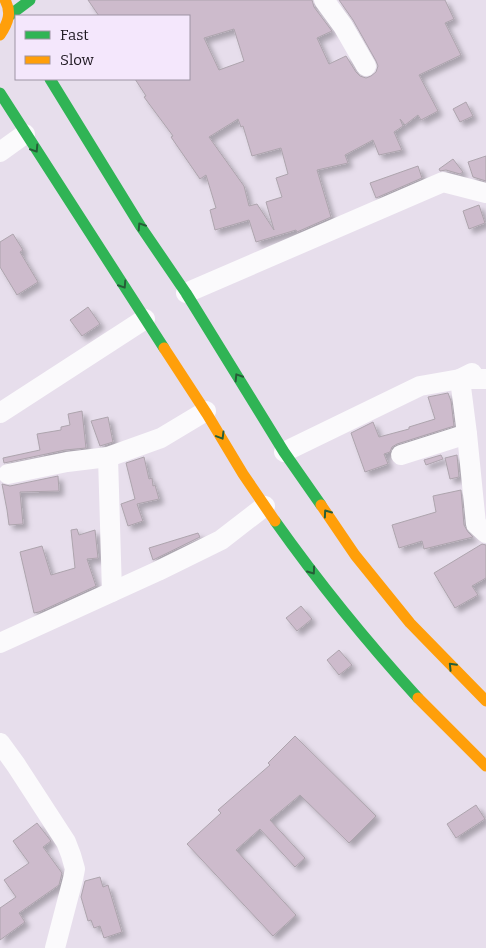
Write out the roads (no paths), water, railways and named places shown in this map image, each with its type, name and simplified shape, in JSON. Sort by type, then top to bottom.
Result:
[{"type":"main road","points":[[5,0],[15,24]]},
{"type":"main road","points":[[0,35],[10,15],[30,0]]},
{"type":"main road","points":[[51,80],[141,227],[186,293],[284,452],[356,554],[410,623],[486,700]]},
{"type":"main road","points":[[0,93],[206,411],[243,473],[327,592],[368,642],[420,700],[486,766]]},
{"type":"street","points":[[324,0],[343,26],[366,66]]},
{"type":"street","points":[[0,152],[25,134]]},
{"type":"street","points":[[186,293],[443,182],[486,194]]},
{"type":"street","points":[[0,413],[145,319]]},
{"type":"street","points":[[460,379],[486,365]]},
{"type":"street","points":[[284,452],[420,386],[460,379],[486,379]]},
{"type":"street","points":[[460,379],[476,524],[486,533]]},
{"type":"street","points":[[8,474],[66,462],[108,457],[161,438],[206,411]]},
{"type":"street","points":[[401,455],[467,434]]},
{"type":"street","points":[[108,457],[112,592]]},
{"type":"street","points":[[0,644],[158,572],[221,540],[265,506]]},
{"type":"street","points":[[0,743],[52,819],[72,855],[74,879],[55,948]]}]
